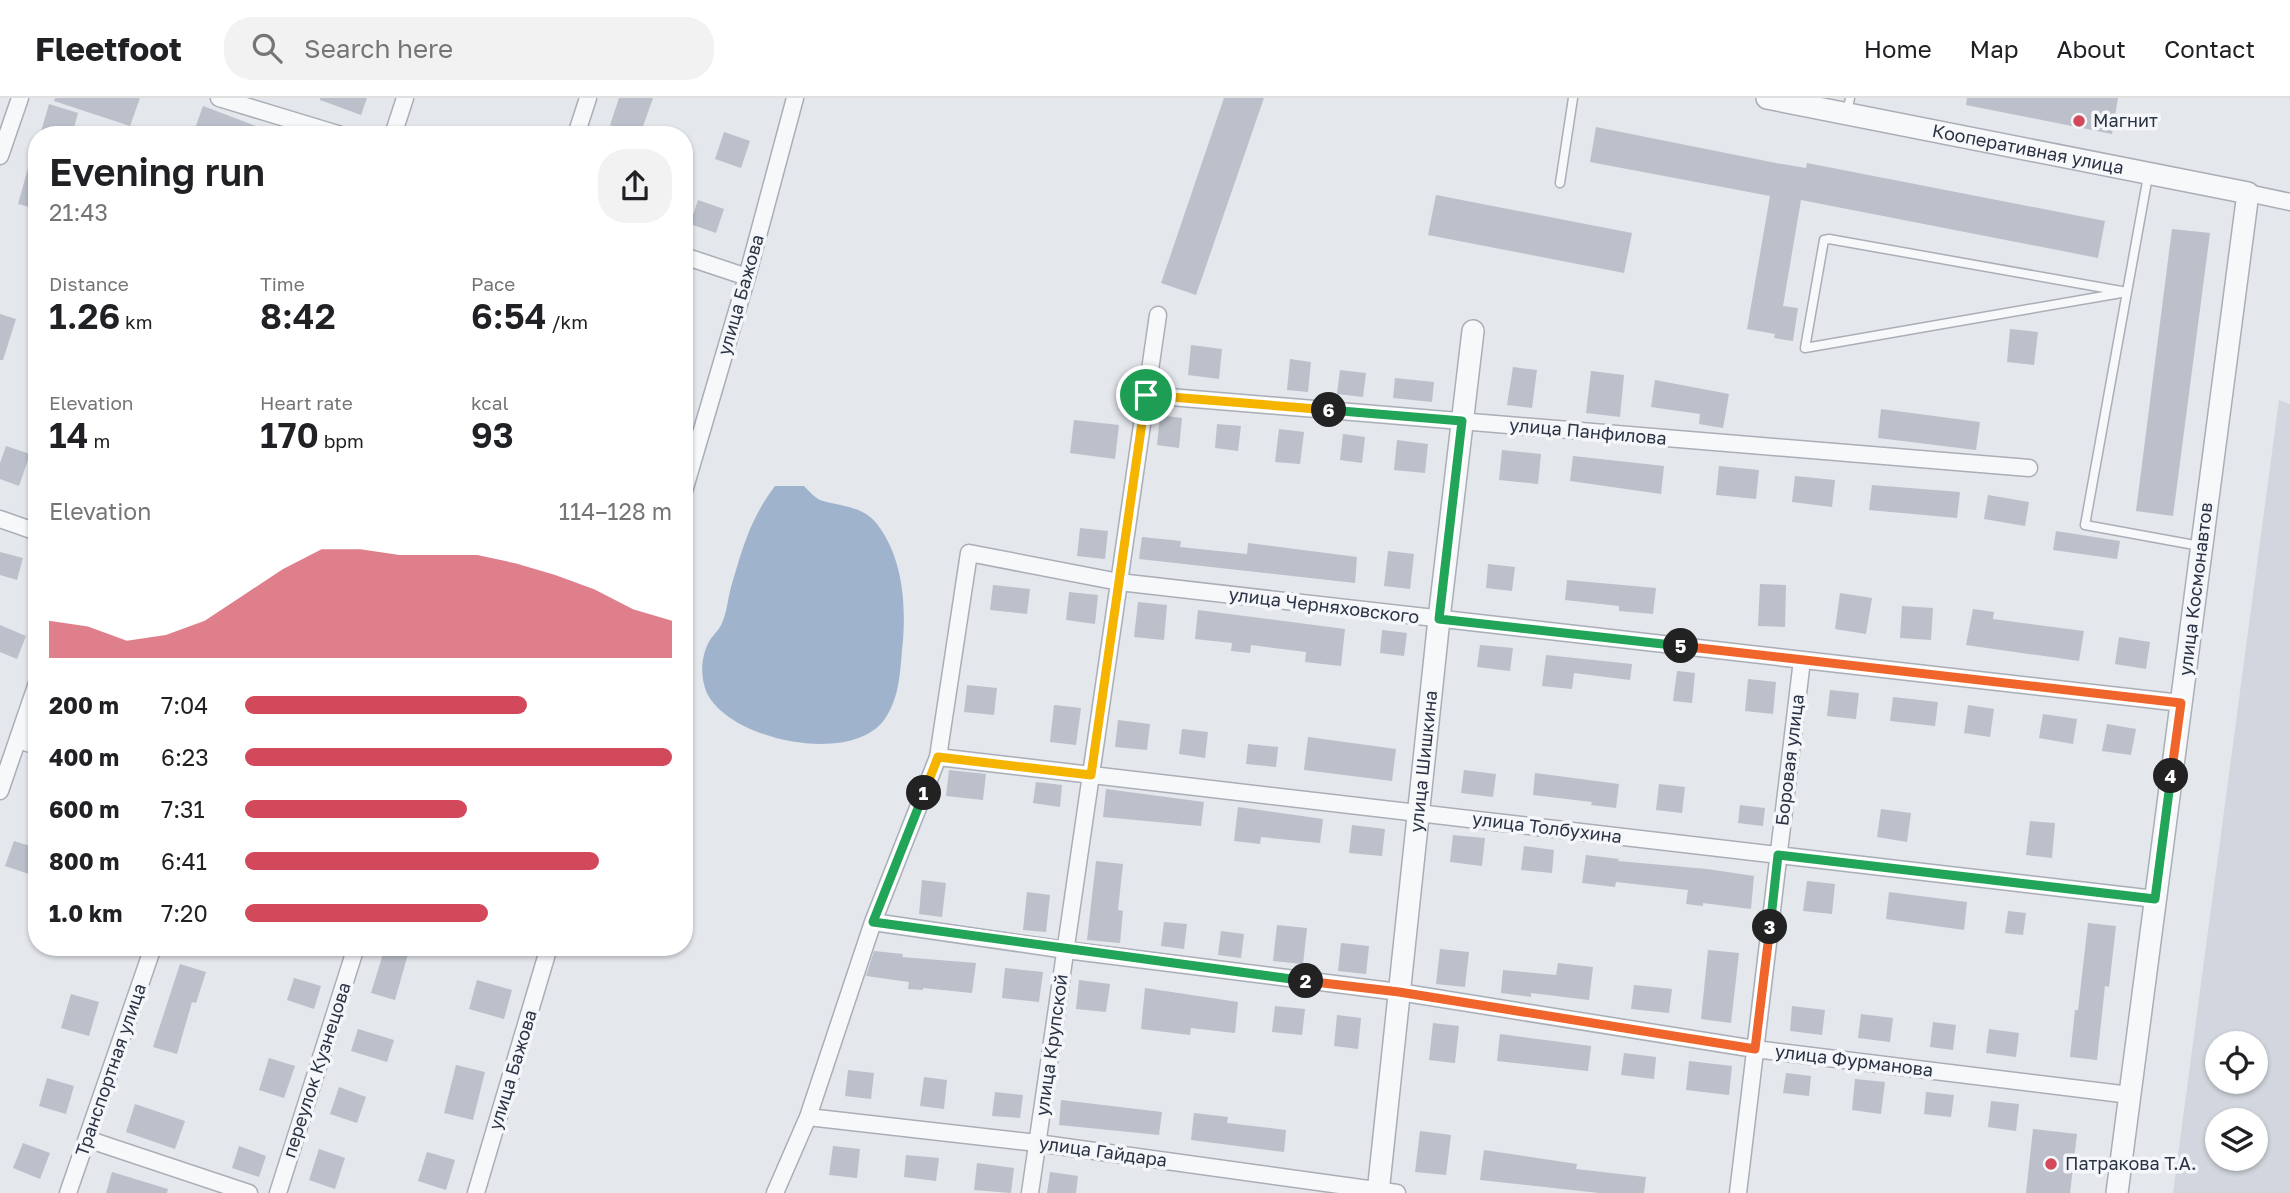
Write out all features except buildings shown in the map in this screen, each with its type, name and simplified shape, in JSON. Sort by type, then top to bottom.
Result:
[{"type":"street","points":[[0,156],[20,98]]},
{"type":"street","points":[[219,98],[311,126]]},
{"type":"street","points":[[396,126],[405,98]]},
{"type":"street","points":[[579,126],[588,98]]},
{"type":"street","name":"улица Бажова","points":[[693,438],[747,277],[795,98]]},
{"type":"street","name":"Кооперативная улица","points":[[1767,98],[1849,106],[2290,202]]},
{"type":"street","name":"улица Космонавтов","points":[[2117,1193],[2248,193]]},
{"type":"street","points":[[693,259],[747,277]]},
{"type":"street","name":"улица Крупской","points":[[1030,1193],[1158,315]]},
{"type":"street","name":"улица Шишкина","points":[[1384,1192],[1399,992],[1473,331]]},
{"type":"street","name":"улица Панфилова","points":[[1146,395],[2029,468]]},
{"type":"street","points":[[0,519],[28,529]]},
{"type":"street","name":"улица Черняховского","points":[[938,757],[969,552],[1119,582],[2181,703]]},
{"type":"street","name":"Боровая улица","points":[[1738,1193],[1802,660]]},
{"type":"street","points":[[0,792],[28,710]]},
{"type":"street","points":[[18,740],[28,743]]},
{"type":"street","points":[[775,1193],[808,1117],[873,922],[938,757]]},
{"type":"street","name":"улица Толбухина","points":[[938,757],[2155,899]]},
{"type":"street","name":"улица Фурманова","points":[[873,922],[1066,950],[1399,992],[1755,1049],[2130,1095]]},
{"type":"street","name":"Транспортная улица","points":[[68,1193],[150,956]]},
{"type":"street","name":"переулок Кузнецова","points":[[278,1193],[353,956]]},
{"type":"street","name":"улица Бажова","points":[[476,1193],[546,956]]},
{"type":"street","name":"улица Гайдара","points":[[808,1117],[1037,1143],[1384,1192]]},
{"type":"street","points":[[87,1139],[249,1193]]},
{"type":"lane","points":[[1560,183],[1573,98]]},
{"type":"lane","points":[[2148,173],[2085,525],[2202,546]]},
{"type":"lane","points":[[1829,239],[2127,292],[1805,348],[1824,240],[1829,239]]},
{"type":"shaded area","points":[[2279,400],[2290,404],[2290,1193],[2173,1193]]},
{"type":"water","points":[[775,486],[804,486],[820,500],[865,513],[877,524],[885,537],[897,565],[903,595],[904,625],[895,699],[886,717],[871,732],[848,741],[821,744],[793,742],[764,734],[739,723],[719,709],[704,685],[702,665],[705,652],[724,619],[748,534],[759,510]]},
{"type":"place","name":"Магнит","points":[[2079,121]]},
{"type":"place","name":"Патракова Т.А.","points":[[2051,1164]]},
{"type":"route","points":[[1146,395],[1462,421],[1439,619],[2181,703],[2155,899],[1778,855],[1755,1049],[1399,992],[1066,950],[873,922],[938,757],[1091,775],[1146,395]]}]
